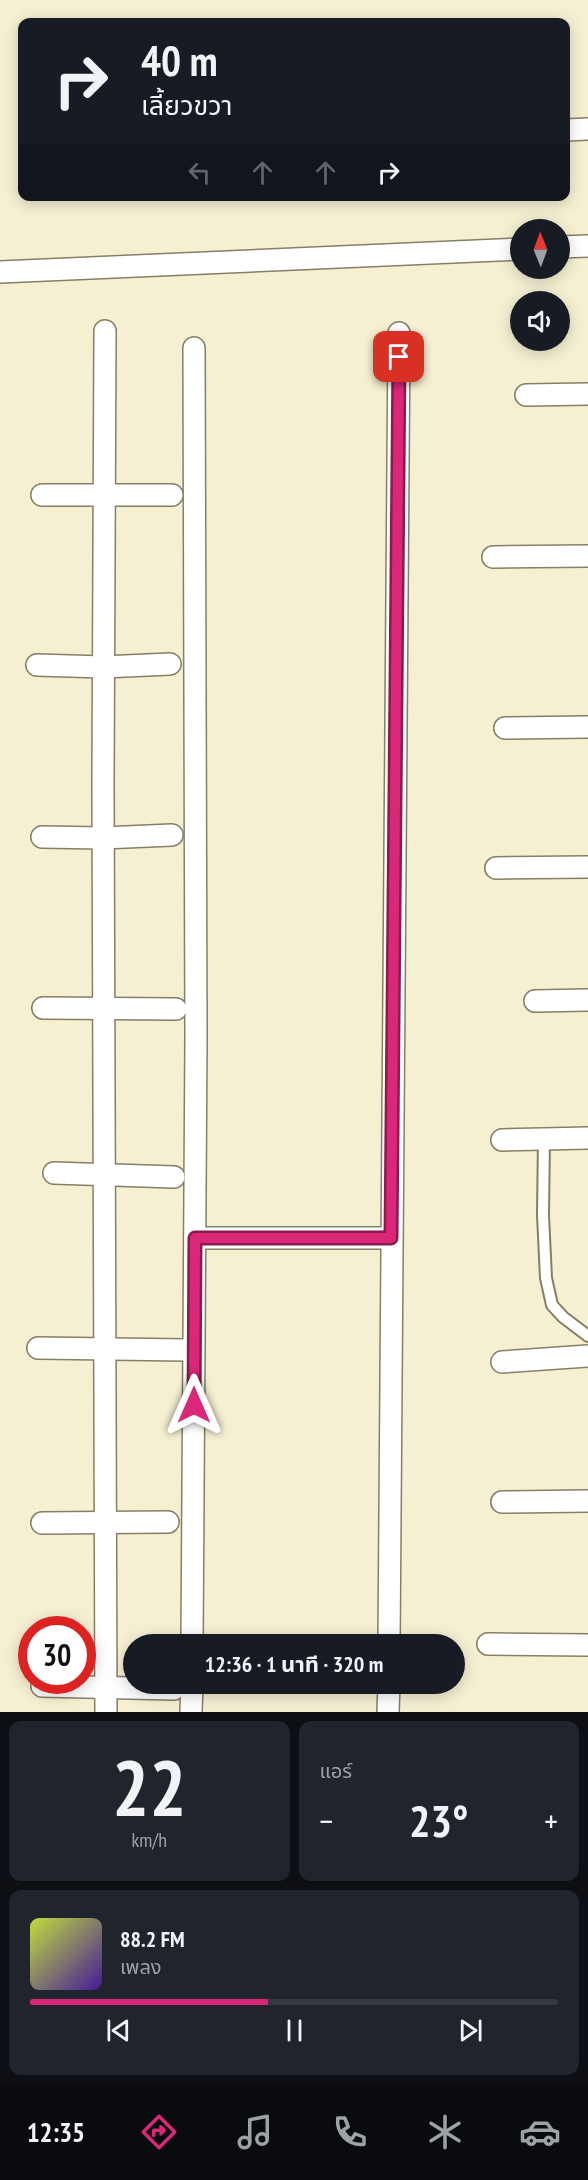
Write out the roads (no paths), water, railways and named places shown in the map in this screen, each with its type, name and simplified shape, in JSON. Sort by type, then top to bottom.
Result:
[{"type":"street","points":[[570,130],[588,129]]},
{"type":"street","points":[[570,247],[588,246]]},
{"type":"street","points":[[0,272],[510,249]]},
{"type":"street","points":[[105,331],[103,1008],[106,1712]]},
{"type":"street","points":[[390,1634],[399,333]]},
{"type":"street","points":[[192,1634],[195,1238],[194,348]]},
{"type":"street","points":[[526,395],[588,394]]},
{"type":"street","points":[[42,495],[172,495]]},
{"type":"street","points":[[493,557],[588,556]]},
{"type":"street","points":[[37,665],[103,667],[170,664]]},
{"type":"street","points":[[505,728],[588,727]]},
{"type":"street","points":[[42,837],[103,838],[172,835]]},
{"type":"street","points":[[496,868],[588,867]]},
{"type":"street","points":[[535,1001],[588,1000]]},
{"type":"street","points":[[43,1008],[176,1009]]},
{"type":"street","points":[[502,1140],[588,1138]]},
{"type":"street","points":[[54,1173],[174,1177]]},
{"type":"street","points":[[195,1238],[391,1238]]},
{"type":"street","points":[[38,1348],[186,1350]]},
{"type":"street","points":[[502,1362],[588,1356]]},
{"type":"street","points":[[502,1502],[588,1501]]},
{"type":"street","points":[[42,1523],[168,1522]]},
{"type":"street","points":[[488,1644],[588,1644]]},
{"type":"street","points":[[96,1687],[123,1687]]},
{"type":"street","points":[[185,1694],[191,1712]]},
{"type":"street","points":[[388,1712],[389,1694]]},
{"type":"lane","points":[[544,1138],[543,1215],[548,1287],[552,1305],[563,1317],[588,1336]]}]
